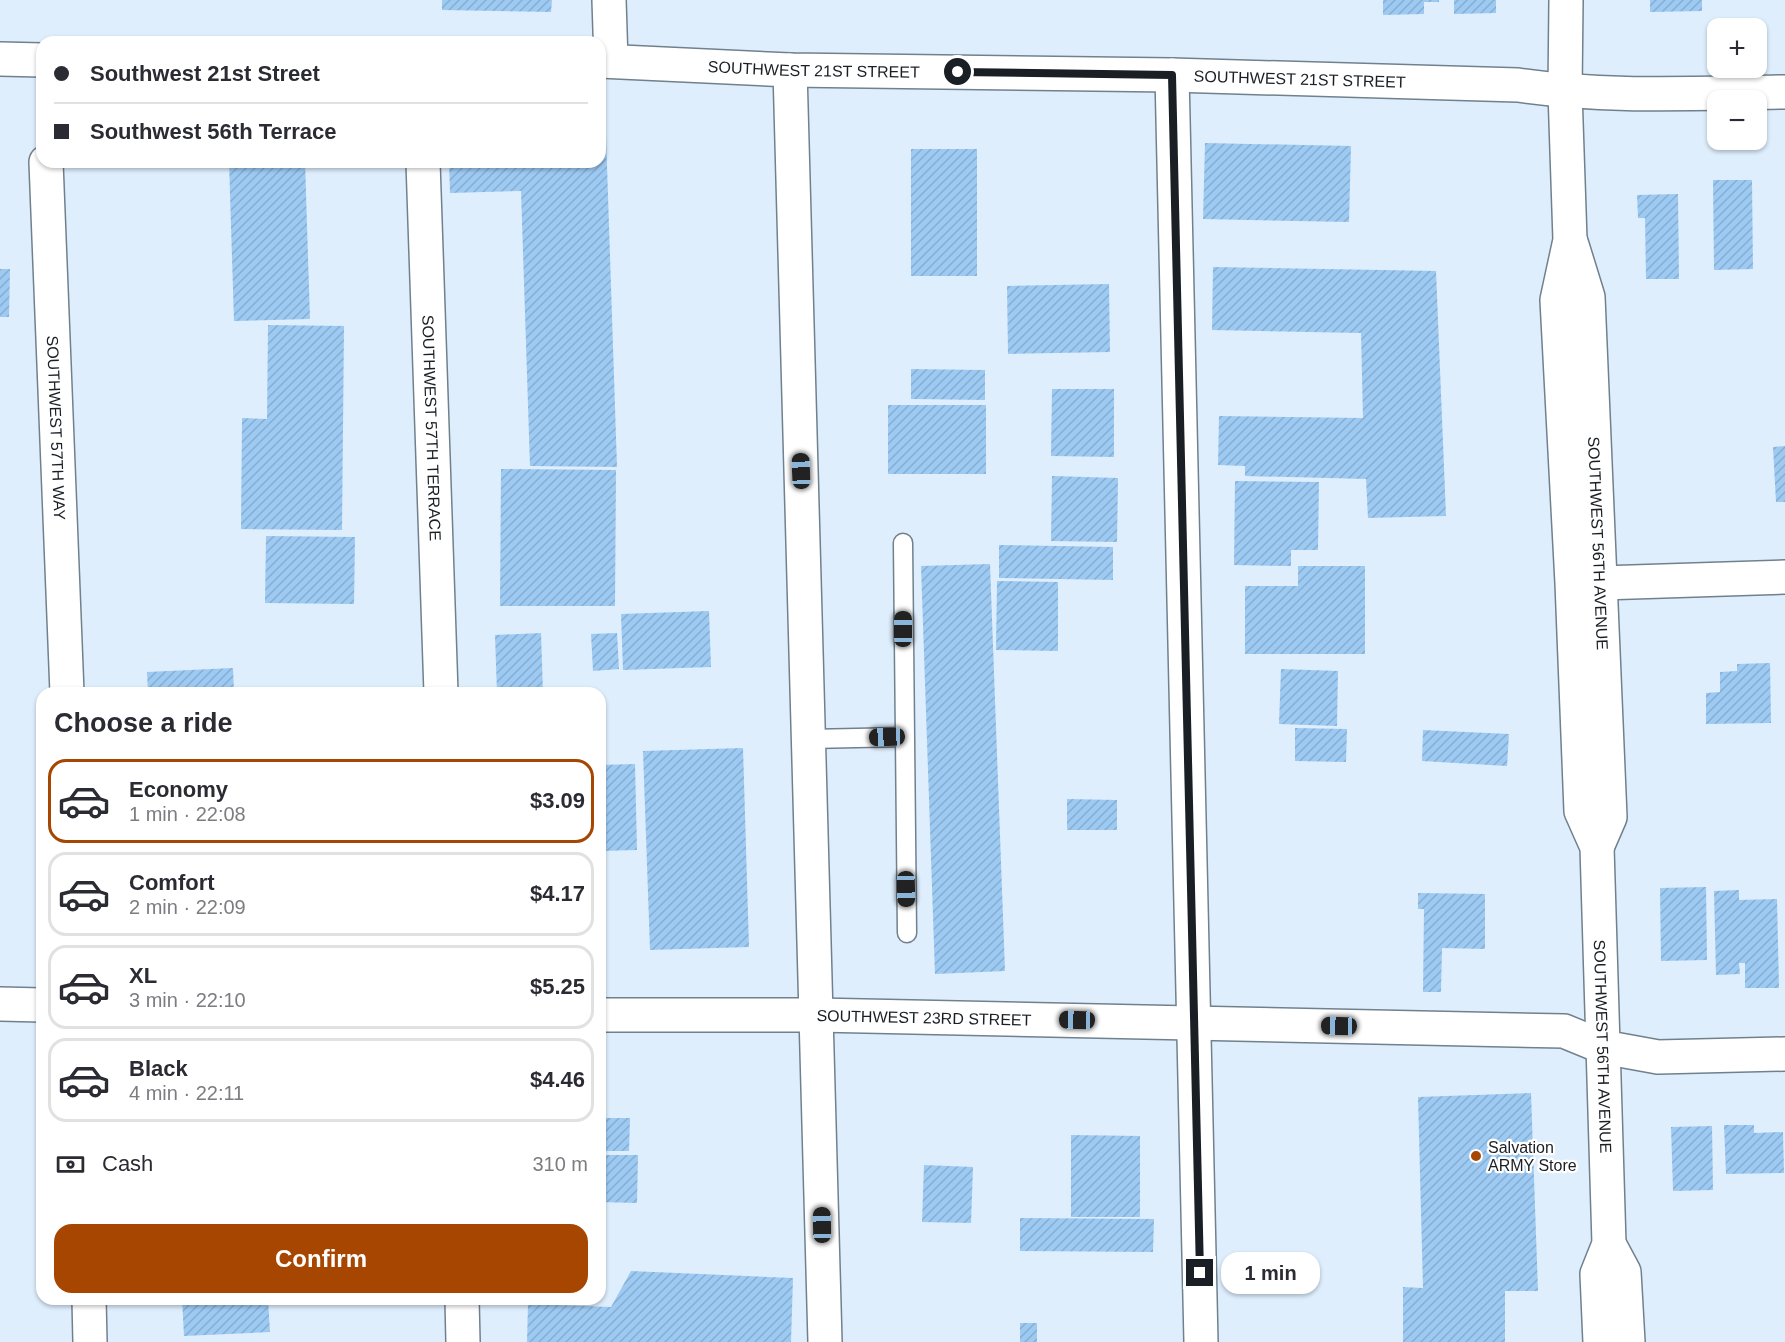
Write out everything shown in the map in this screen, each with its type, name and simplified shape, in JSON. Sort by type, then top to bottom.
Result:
[{"type":"street","points":[[606,46],[609,0]]},
{"type":"street","name":"SOUTHWEST 56TH AVENUE","points":[[1566,0],[1565,92],[1570,240],[1557,300],[1581,811],[1597,847],[1609,1244],[1597,1274],[1600,1342]]},
{"type":"street","points":[[0,59],[36,60]]},
{"type":"street","name":"SOUTHWEST 21ST STREET","points":[[606,61],[790,70],[1172,75],[1518,85],[1565,92],[1625,95],[1785,92]]},
{"type":"street","points":[[790,70],[825,1342]]},
{"type":"street","points":[[1172,75],[1201,1342]]},
{"type":"street","name":"SOUTHWEST 57TH WAY","points":[[46,168],[67,687]]},
{"type":"street","name":"SOUTHWEST 57TH TERRACE","points":[[423,168],[441,687]]},
{"type":"street","name":"SOUTHWEST 56TH AVENUE","points":[[1570,240],[1588,297],[1601,583],[1610,817],[1597,847]]},
{"type":"street","points":[[1601,583],[1785,578]]},
{"type":"street","points":[[0,1004],[36,1005]]},
{"type":"street","name":"SOUTHWEST 23RD STREET","points":[[606,1015],[817,1015],[1563,1031],[1603,1047],[1658,1057],[1785,1054]]},
{"type":"street","name":"SOUTHWEST 56TH AVENUE","points":[[1609,1244],[1624,1272],[1629,1342]]},
{"type":"street","points":[[89,1305],[90,1342]]},
{"type":"street","points":[[462,1305],[463,1342]]},
{"type":"lane","points":[[903,543],[907,933]]},
{"type":"lane","points":[[809,739],[904,737]]},
{"type":"building","points":[[442,0],[552,0],[551,12],[442,10]]},
{"type":"building","points":[[1383,0],[1439,0],[1439,2],[1424,2],[1424,14],[1383,15]]},
{"type":"building","points":[[1454,0],[1496,0],[1496,13],[1454,14]]},
{"type":"building","points":[[1650,0],[1702,0],[1702,11],[1650,12]]},
{"type":"building","points":[[606,135],[617,467],[530,466],[521,191],[450,193],[449,168],[606,168]]},
{"type":"building","points":[[1205,143],[1351,146],[1349,222],[1203,219]]},
{"type":"building","points":[[911,149],[977,149],[977,276],[911,276]]},
{"type":"building","points":[[229,168],[305,168],[310,319],[234,321]]},
{"type":"building","points":[[1713,180],[1752,180],[1753,269],[1714,270]]},
{"type":"building","points":[[1678,194],[1679,279],[1646,279],[1645,218],[1638,218],[1637,195]]},
{"type":"building","points":[[1213,267],[1436,271],[1446,516],[1368,518],[1366,479],[1245,476],[1245,466],[1218,465],[1219,416],[1363,418],[1361,333],[1212,330]]},
{"type":"building","points":[[0,269],[10,269],[9,317],[0,317]]},
{"type":"building","points":[[1109,284],[1110,352],[1008,354],[1007,286]]},
{"type":"building","points":[[268,325],[344,326],[342,530],[241,529],[242,418],[267,419]]},
{"type":"building","points":[[911,369],[985,370],[985,400],[911,399]]},
{"type":"building","points":[[1052,389],[1114,389],[1114,457],[1051,456]]},
{"type":"building","points":[[888,405],[986,405],[986,474],[888,474]]},
{"type":"building","points":[[1785,446],[1785,502],[1776,502],[1773,447]]},
{"type":"building","points":[[501,469],[616,470],[615,606],[500,606]]},
{"type":"building","points":[[1052,476],[1118,478],[1117,542],[1051,541]]},
{"type":"building","points":[[1235,481],[1319,482],[1318,550],[1291,550],[1291,566],[1234,565]]},
{"type":"building","points":[[266,536],[355,537],[354,604],[265,603]]},
{"type":"building","points":[[999,545],[1113,547],[1113,580],[999,578]]},
{"type":"building","points":[[990,564],[1005,971],[935,974],[921,566]]},
{"type":"building","points":[[1298,566],[1365,566],[1365,654],[1245,654],[1245,586],[1298,586]]},
{"type":"building","points":[[997,581],[1058,582],[1058,651],[996,650]]},
{"type":"building","points":[[709,611],[711,667],[623,670],[621,614]]},
{"type":"building","points":[[541,633],[543,687],[497,687],[495,635]]},
{"type":"building","points":[[617,633],[619,669],[593,671],[591,634]]},
{"type":"building","points":[[1770,663],[1771,723],[1706,724],[1706,693],[1720,692],[1720,672],[1737,671],[1737,664]]},
{"type":"building","points":[[233,668],[234,687],[148,687],[147,672]]},
{"type":"building","points":[[1281,669],[1338,671],[1337,726],[1279,724]]},
{"type":"building","points":[[1295,728],[1347,729],[1346,762],[1295,761]]},
{"type":"building","points":[[1423,730],[1509,734],[1507,766],[1422,761]]},
{"type":"building","points":[[743,748],[749,947],[650,950],[643,751]]},
{"type":"building","points":[[635,764],[637,850],[606,851],[606,765]]},
{"type":"building","points":[[1067,799],[1117,800],[1117,830],[1067,830]]},
{"type":"building","points":[[1706,887],[1707,960],[1661,961],[1660,888]]},
{"type":"building","points":[[1739,890],[1739,900],[1777,899],[1779,988],[1745,988],[1745,963],[1739,963],[1740,974],[1716,975],[1714,891]]},
{"type":"building","points":[[1418,893],[1485,894],[1485,949],[1442,948],[1441,992],[1423,992],[1424,909],[1418,909]]},
{"type":"building","points":[[1531,1093],[1538,1291],[1505,1291],[1505,1342],[1403,1342],[1403,1287],[1423,1288],[1418,1097]]},
{"type":"building","points":[[606,1118],[630,1118],[629,1151],[606,1151]]},
{"type":"building","points":[[1724,1125],[1754,1125],[1754,1133],[1783,1132],[1784,1173],[1726,1174]]},
{"type":"building","points":[[1712,1126],[1713,1190],[1673,1191],[1671,1127]]},
{"type":"building","points":[[1071,1135],[1140,1136],[1140,1217],[1071,1217]]},
{"type":"building","points":[[606,1155],[638,1155],[637,1203],[606,1202]]},
{"type":"building","points":[[924,1165],[973,1167],[971,1223],[922,1222]]},
{"type":"building","points":[[1020,1218],[1154,1219],[1153,1252],[1020,1251]]},
{"type":"building","points":[[631,1271],[793,1278],[791,1342],[527,1342],[528,1305],[611,1307]]},
{"type":"building","points":[[182,1305],[268,1305],[270,1332],[184,1336]]},
{"type":"building","points":[[1020,1323],[1037,1323],[1037,1342],[1020,1342]]},
{"type":"place","name":"Salvation ARMY Store","points":[[1476,1156]]},
{"type":"route","points":[[958,72],[1172,75],[1200,1273]]}]
